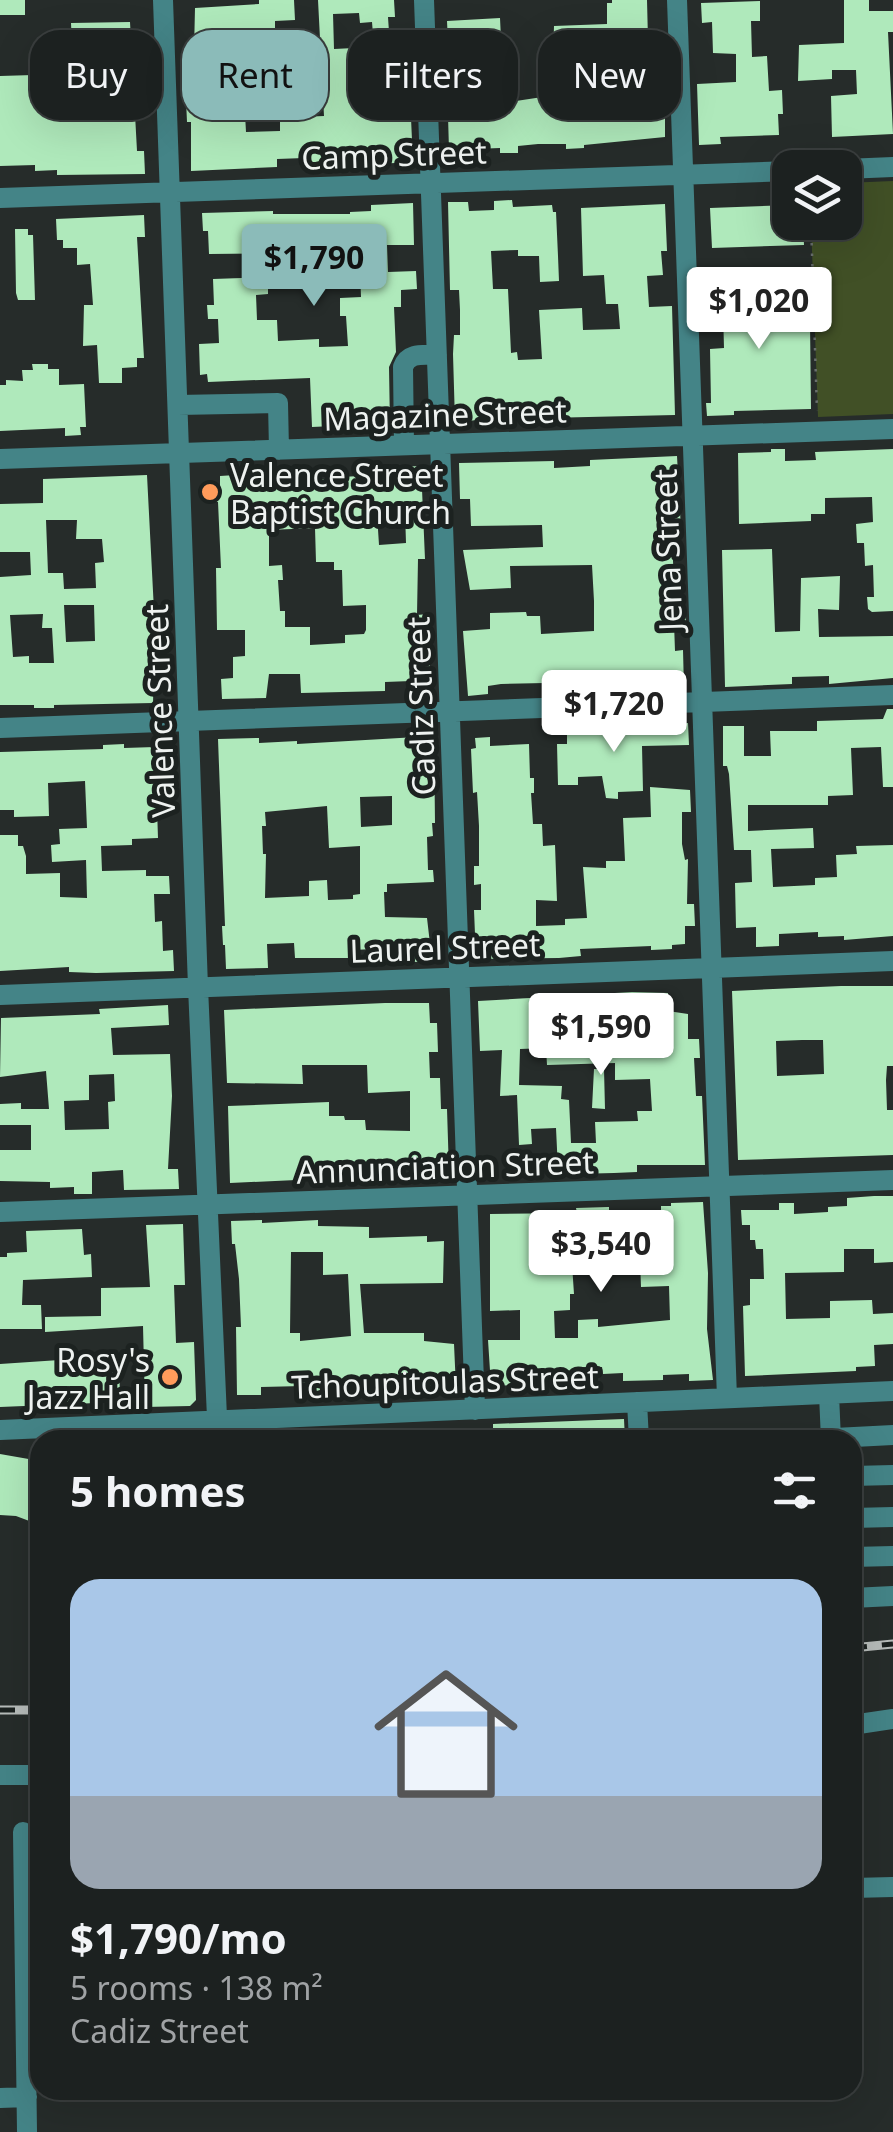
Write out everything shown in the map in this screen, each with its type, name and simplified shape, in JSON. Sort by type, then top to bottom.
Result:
[{"type":"street","name":"Valence Street","points":[[164,0],[198,987],[218,1430]]},
{"type":"street","name":"Cadiz Street","points":[[424,0],[475,1410]]},
{"type":"street","name":"Jena Street","points":[[678,0],[727,1398]]},
{"type":"street","points":[[862,168],[893,167]]},
{"type":"street","name":"Camp Street","points":[[0,198],[772,172]]},
{"type":"street","points":[[404,445],[402,367],[412,355],[437,355]]},
{"type":"street","points":[[178,405],[278,403],[280,450]]},
{"type":"street","name":"Magazine Street","points":[[0,459],[893,428]]},
{"type":"street","points":[[0,728],[893,695]]},
{"type":"street","name":"Laurel Street","points":[[0,995],[893,962]]},
{"type":"street","name":"Annunciation Street","points":[[0,1212],[893,1180]]},
{"type":"street","name":"Tchoupitoulas Street","points":[[218,1430],[475,1410],[893,1391]]},
{"type":"street","points":[[829,1394],[831,1430]]},
{"type":"street","points":[[637,1402],[638,1430]]},
{"type":"street","name":"Tchoupitoulas Street","points":[[0,1430],[30,1431]]},
{"type":"street","points":[[862,1437],[893,1435]]},
{"type":"street","points":[[862,1476],[893,1474]]},
{"type":"street","points":[[862,1518],[893,1517]]},
{"type":"street","points":[[862,1557],[893,1556]]},
{"type":"street","points":[[862,1598],[893,1596]]},
{"type":"street","points":[[862,1724],[893,1719]]},
{"type":"street","points":[[0,1775],[30,1774]]},
{"type":"street","points":[[23,1832],[30,1904]]},
{"type":"street","points":[[0,1869],[24,1868]]},
{"type":"street","points":[[862,1888],[893,1887]]},
{"type":"street","points":[[27,2132],[30,1988]]},
{"type":"street","points":[[0,2098],[27,2097]]},
{"type":"path","points":[[812,240],[818,431]]},
{"type":"green space","points":[[893,181],[893,414],[818,417],[812,240],[862,240],[862,182]]},
{"type":"building","points":[[0,0],[25,0],[25,15],[0,15]]},
{"type":"building","points":[[294,0],[295,20],[275,21],[275,30],[194,30],[195,8]]},
{"type":"building","points":[[318,0],[394,0],[395,17],[388,17],[389,30],[373,30],[372,22],[360,23],[359,13],[333,14],[334,49],[348,48],[348,120],[411,120],[413,162],[305,168],[304,158],[277,159],[277,167],[191,171],[191,122],[187,122],[245,120],[246,132],[280,131],[280,120],[328,120],[328,30],[320,30]]},
{"type":"building","points":[[647,0],[648,30],[554,30],[554,26],[607,24],[607,3]]},
{"type":"building","points":[[844,0],[869,0],[869,11],[893,11],[893,32],[888,32],[893,134],[832,137],[831,96],[857,94],[856,70],[832,70],[832,79],[798,81],[799,45],[844,43]]},
{"type":"building","points":[[760,1],[760,21],[751,21],[752,57],[767,56],[769,91],[782,90],[779,135],[720,137],[721,144],[699,145],[697,84],[736,82],[736,54],[713,53],[712,22],[702,23],[701,3]]},
{"type":"building","points":[[500,18],[501,30],[447,30],[447,21]]},
{"type":"building","points":[[130,22],[130,30],[71,30],[71,23]]},
{"type":"building","points":[[30,75],[30,120],[135,120],[137,151],[144,151],[145,174],[57,175],[57,170],[35,171],[35,165],[0,166],[0,76]]},
{"type":"building","points":[[538,98],[538,120],[665,120],[665,137],[584,148],[566,149],[566,144],[518,146],[518,153],[500,153],[500,148],[449,150],[448,120],[518,120],[518,101]]},
{"type":"building","points":[[512,200],[513,207],[552,205],[556,212],[559,281],[540,282],[539,256],[518,256],[518,250],[491,251],[493,289],[508,289],[511,353],[517,352],[518,360],[542,359],[539,310],[582,308],[583,330],[620,329],[618,304],[606,304],[604,275],[583,276],[581,208],[665,204],[667,251],[661,251],[663,275],[647,276],[649,307],[672,306],[675,415],[545,418],[544,409],[489,411],[489,419],[455,422],[453,354],[454,335],[460,335],[460,310],[459,290],[450,290],[448,202],[468,202],[469,211],[494,210],[494,201]]},
{"type":"building","points":[[413,203],[414,245],[387,245],[388,272],[416,271],[417,289],[401,290],[401,307],[394,307],[396,352],[389,367],[390,427],[312,427],[310,378],[208,382],[207,374],[200,375],[199,344],[219,343],[218,319],[208,319],[207,305],[214,305],[213,279],[268,277],[268,294],[256,295],[257,320],[277,320],[278,341],[319,339],[319,347],[348,346],[340,298],[361,297],[360,268],[352,268],[352,264],[324,264],[324,253],[209,254],[202,213],[350,214],[371,211],[371,205]]},
{"type":"building","points":[[772,206],[772,240],[804,240],[804,245],[712,248],[710,208]]},
{"type":"building","points":[[144,215],[145,237],[137,237],[144,358],[137,358],[137,367],[122,368],[122,383],[99,383],[97,345],[83,346],[84,305],[93,305],[90,264],[77,265],[77,248],[63,248],[63,240],[57,240],[56,219]]},
{"type":"building","points":[[15,229],[28,229],[28,235],[33,235],[35,300],[18,300],[16,293]]},
{"type":"building","points":[[763,272],[764,279],[772,279],[773,313],[806,312],[806,322],[810,322],[811,409],[734,411],[734,415],[707,416],[706,403],[711,403],[710,349],[724,348],[722,274]]},
{"type":"building","points":[[32,364],[59,369],[59,385],[84,384],[86,427],[80,427],[81,435],[65,436],[65,428],[0,431],[0,385],[6,385],[6,380],[23,381],[22,370],[33,370]]},
{"type":"building","points":[[785,449],[785,461],[816,460],[815,452],[893,449],[893,611],[868,609],[867,597],[874,597],[873,565],[865,566],[864,543],[857,543],[856,524],[873,522],[872,497],[825,498],[825,514],[811,514],[811,521],[739,524],[738,453]]},
{"type":"building","points":[[677,456],[681,530],[675,530],[676,539],[672,539],[674,583],[676,606],[685,606],[686,623],[674,623],[675,651],[683,650],[684,689],[665,690],[664,683],[619,679],[594,680],[595,686],[545,690],[545,683],[501,684],[488,686],[488,694],[468,696],[463,631],[490,629],[490,613],[526,612],[527,616],[540,616],[541,634],[594,631],[594,601],[592,565],[510,566],[511,588],[470,590],[463,550],[543,547],[542,525],[471,526],[470,499],[460,499],[459,463],[554,461],[554,468],[590,466],[590,460]]},
{"type":"building","points":[[421,466],[425,559],[418,559],[417,615],[428,614],[431,691],[411,692],[411,681],[385,682],[385,691],[301,693],[300,674],[269,674],[266,698],[222,699],[221,679],[233,678],[233,657],[245,656],[245,630],[217,630],[216,568],[221,568],[214,486],[220,486],[220,476],[251,474],[252,487],[277,485],[276,478],[341,480],[378,475],[377,468]],"holes":[[[405,512],[406,543],[379,545],[377,514]],[[315,528],[316,562],[334,562],[334,570],[342,570],[343,606],[366,605],[364,634],[345,635],[345,643],[310,645],[310,627],[285,627],[285,611],[280,611],[278,580],[283,580],[282,565],[269,566],[269,530]]]},
{"type":"building","points":[[147,475],[155,630],[153,703],[54,708],[0,705],[0,577],[31,575],[30,552],[0,552],[0,504],[43,503],[43,479]],"holes":[[[46,520],[77,520],[76,539],[102,539],[104,562],[95,563],[96,588],[64,589],[63,573],[48,573]],[[64,605],[94,605],[95,641],[66,642]],[[43,614],[42,628],[52,628],[54,663],[29,663],[29,656],[13,657],[10,615]]]},
{"type":"building","points":[[772,549],[775,632],[800,631],[801,578],[840,576],[839,610],[818,609],[819,637],[893,636],[893,678],[829,684],[829,676],[792,677],[792,684],[725,687],[722,550]]},
{"type":"building","points":[[887,709],[893,709],[893,787],[883,787],[881,747],[851,748],[853,795],[828,796],[828,805],[748,805],[748,831],[813,828],[814,848],[771,849],[773,887],[815,885],[815,878],[837,877],[836,855],[857,854],[856,846],[893,845],[893,936],[844,940],[844,936],[818,937],[818,932],[779,934],[779,946],[756,947],[756,927],[736,928],[735,883],[752,882],[751,850],[734,850],[729,774],[727,766],[723,766],[723,726],[744,726],[744,756],[771,756],[770,731],[817,731],[817,721],[883,719]]},
{"type":"building","points":[[688,723],[689,745],[642,746],[643,791],[618,792],[618,799],[606,798],[602,776],[578,777],[578,785],[558,785],[557,744],[567,744],[567,733]]},
{"type":"building","points":[[434,736],[435,823],[433,836],[427,837],[428,870],[433,870],[434,882],[387,884],[384,892],[385,917],[427,918],[432,961],[395,963],[394,948],[353,950],[353,958],[295,958],[294,943],[267,944],[268,968],[226,969],[218,739],[259,738],[259,743]],"holes":[[[392,796],[392,825],[361,827],[360,797]],[[327,806],[329,848],[360,846],[360,894],[353,895],[353,899],[328,900],[327,880],[309,881],[309,896],[265,898],[265,812]]]},
{"type":"building","points":[[490,737],[490,746],[529,744],[530,778],[534,778],[533,824],[542,824],[543,846],[555,845],[557,901],[536,900],[536,926],[565,925],[565,919],[587,918],[583,867],[606,868],[606,861],[625,861],[623,818],[651,817],[650,787],[690,790],[691,812],[682,812],[682,844],[685,860],[688,859],[687,904],[694,904],[695,926],[685,926],[685,944],[651,950],[651,946],[580,949],[581,956],[559,958],[476,959],[474,910],[481,910],[481,884],[474,885],[474,866],[479,866],[479,826],[471,749],[476,748],[475,738]]},
{"type":"building","points":[[124,744],[124,748],[155,747],[158,838],[132,839],[132,845],[101,846],[102,871],[146,870],[146,876],[169,876],[170,894],[154,894],[155,922],[162,921],[163,951],[173,950],[174,971],[69,972],[69,967],[0,971],[0,835],[18,835],[18,846],[23,846],[26,856],[26,874],[60,873],[60,897],[87,898],[86,860],[52,862],[51,845],[60,844],[59,829],[87,828],[85,781],[48,783],[49,816],[14,817],[14,810],[0,810],[0,752],[103,749],[103,745]]},
{"type":"building","points":[[893,986],[893,1066],[887,1066],[886,1080],[887,1110],[893,1110],[893,1155],[738,1160],[732,991]],"holes":[[[823,1040],[824,1074],[777,1076],[776,1041]]]},
{"type":"building","points":[[668,993],[668,1011],[688,1014],[688,1039],[699,1039],[700,1058],[694,1058],[696,1096],[702,1096],[705,1165],[637,1165],[637,1172],[574,1174],[574,1169],[558,1170],[556,1128],[531,1129],[532,1144],[519,1145],[517,1095],[500,1096],[502,1050],[480,1051],[478,1001]],"holes":[[[546,1048],[547,1065],[615,1063],[615,1080],[650,1079],[652,1111],[637,1111],[638,1121],[595,1122],[596,1143],[571,1143],[569,1100],[561,1099],[562,1086],[519,1085],[520,1049]]]},
{"type":"building","points":[[429,1003],[430,1023],[437,1023],[438,1052],[429,1052],[430,1078],[440,1078],[441,1109],[447,1109],[449,1172],[429,1173],[429,1167],[402,1167],[402,1175],[230,1183],[228,1106],[329,1102],[329,1116],[365,1120],[366,1130],[410,1131],[410,1091],[368,1093],[367,1065],[302,1065],[303,1084],[227,1083],[224,1010]]},
{"type":"building","points":[[168,1005],[169,1025],[111,1028],[113,1055],[170,1054],[168,1169],[178,1169],[179,1189],[124,1190],[123,1170],[92,1172],[92,1194],[74,1194],[74,1187],[50,1188],[50,1182],[0,1181],[0,1150],[31,1150],[31,1125],[0,1125],[0,1104],[21,1103],[21,1109],[49,1109],[46,1071],[0,1077],[1,1018],[100,1014],[99,1009]],"holes":[[[114,1074],[115,1101],[108,1102],[109,1129],[65,1130],[64,1101],[89,1100],[89,1075]]]},
{"type":"building","points":[[594,1069],[604,1069],[605,1109],[592,1108]]},
{"type":"building","points":[[893,1196],[893,1262],[874,1263],[874,1249],[844,1249],[844,1272],[785,1273],[786,1319],[830,1318],[830,1301],[872,1300],[873,1314],[893,1313],[893,1344],[874,1345],[875,1366],[856,1367],[856,1371],[745,1376],[743,1306],[750,1305],[750,1279],[764,1279],[763,1249],[756,1249],[755,1240],[750,1240],[750,1225],[742,1225],[741,1210],[779,1210],[779,1203],[794,1203],[794,1214],[828,1212],[828,1207],[847,1206],[847,1198]]},
{"type":"building","points":[[703,1202],[707,1329],[713,1380],[689,1381],[689,1374],[663,1375],[663,1380],[623,1381],[623,1373],[603,1374],[602,1367],[577,1367],[577,1383],[491,1386],[488,1340],[520,1340],[520,1310],[490,1311],[490,1214],[577,1213],[576,1208],[609,1207],[609,1214],[661,1212],[661,1206]],"holes":[[[594,1257],[640,1259],[641,1287],[669,1286],[670,1320],[598,1327],[598,1319],[578,1320],[578,1338],[555,1338],[554,1311],[570,1310],[570,1294],[574,1294],[572,1264],[594,1263]]]},
{"type":"building","points":[[318,1220],[318,1226],[369,1227],[369,1238],[427,1236],[427,1242],[444,1241],[443,1283],[360,1284],[364,1333],[424,1333],[424,1341],[454,1344],[456,1388],[414,1390],[414,1384],[388,1384],[303,1393],[303,1386],[261,1387],[261,1395],[237,1395],[236,1327],[241,1327],[231,1221]],"holes":[[[291,1252],[323,1252],[323,1275],[348,1274],[351,1336],[300,1341],[300,1333],[290,1333]]]},
{"type":"building","points":[[183,1224],[185,1285],[174,1285],[176,1343],[194,1342],[196,1400],[190,1406],[145,1407],[143,1326],[45,1332],[45,1317],[101,1316],[101,1288],[150,1287],[146,1225]]},
{"type":"building","points":[[82,1229],[84,1255],[91,1254],[92,1277],[23,1280],[22,1305],[41,1305],[42,1329],[0,1329],[0,1257],[27,1252],[26,1231]]},
{"type":"building","points":[[119,1356],[120,1402],[0,1407],[0,1364]]},
{"type":"building","points":[[624,1419],[625,1430],[493,1430],[493,1424]]},
{"type":"building","points":[[0,1454],[30,1459],[30,1521],[0,1515]]},
{"type":"railway","points":[[862,1647],[893,1644]]},
{"type":"railway","points":[[0,1710],[30,1710]]},
{"type":"place","name":"Valence Street Baptist Church","points":[[210,492]]},
{"type":"place","name":"Rosy's Jazz Hall","points":[[170,1377]]}]
